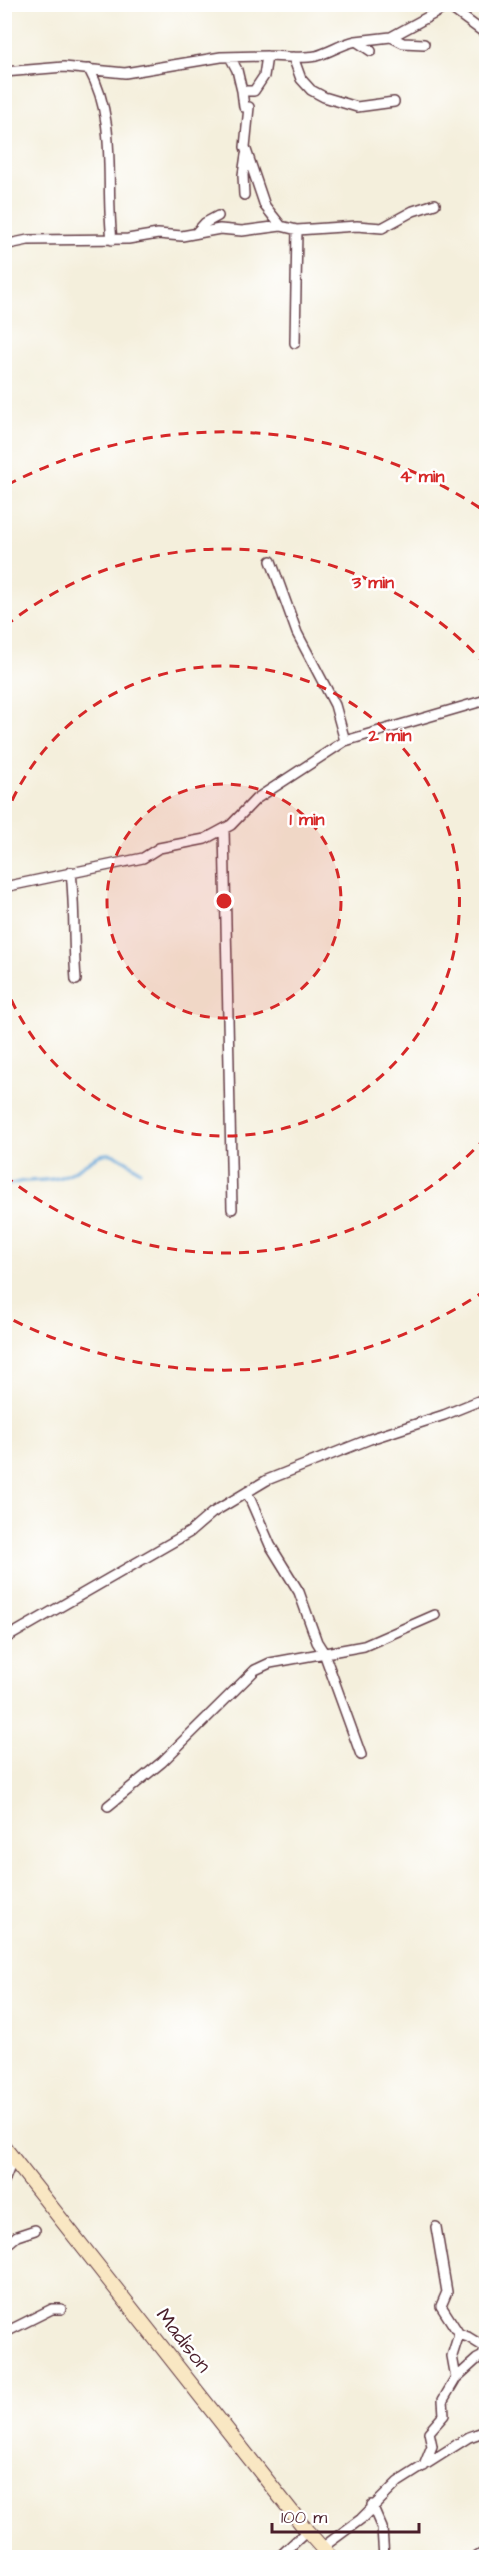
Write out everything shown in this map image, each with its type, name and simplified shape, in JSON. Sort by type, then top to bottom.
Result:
[{"type":"street","points":[[4,72],[64,67],[125,73],[230,57],[314,56],[330,51],[341,44],[391,38],[448,5],[486,34]]},
{"type":"street","points":[[391,38],[403,43],[424,44]]},
{"type":"street","points":[[356,41],[371,51]]},
{"type":"street","points":[[242,91],[254,90],[260,85],[267,56]]},
{"type":"street","points":[[230,57],[237,70],[244,107],[249,107],[245,147],[266,206],[281,226]]},
{"type":"street","points":[[293,57],[301,79],[324,97],[357,106],[394,102]]},
{"type":"street","points":[[89,69],[98,85],[107,132],[108,206],[112,240]]},
{"type":"street","points":[[244,195],[243,175],[247,153]]},
{"type":"street","points":[[4,245],[28,240],[112,240],[158,234],[182,236],[220,229],[242,231],[281,226],[297,231],[357,226],[382,228],[435,204]]},
{"type":"street","points":[[196,233],[205,223],[218,216]]},
{"type":"street","points":[[295,343],[297,231]]},
{"type":"street","points":[[271,561],[297,633],[334,705],[345,741]]},
{"type":"street","points":[[4,887],[143,858],[159,848],[205,839],[231,825],[256,798],[345,741],[486,700]]},
{"type":"street","points":[[224,829],[232,1209]]},
{"type":"street","points":[[70,872],[74,902],[72,938],[76,980]]},
{"type":"street","points":[[4,1639],[181,1537],[212,1513],[267,1480],[349,1447],[444,1415],[486,1398]]},
{"type":"street","points":[[247,1492],[270,1545],[299,1592],[361,1755]]},
{"type":"street","points":[[108,1806],[162,1762],[255,1670],[270,1663],[364,1646],[435,1615]]},
{"type":"street","name":"Madison","points":[[4,2148],[327,2552]]},
{"type":"street","points":[[4,2181],[14,2159]]},
{"type":"street","points":[[423,2466],[432,2446],[429,2432],[444,2415],[443,2400],[456,2378],[477,2358],[483,2356],[486,2349],[459,2334],[441,2306],[447,2292],[436,2227]]},
{"type":"street","points":[[4,2247],[17,2236],[35,2230]]},
{"type":"street","points":[[4,2333],[52,2309],[61,2309]]},
{"type":"street","points":[[456,2378],[452,2356],[459,2334]]},
{"type":"street","points":[[327,2552],[372,2505],[398,2482],[469,2437],[486,2431]]},
{"type":"street","points":[[372,2505],[382,2528],[384,2558]]},
{"type":"street","points":[[278,2558],[308,2531]]},
{"type":"street","points":[[475,2558],[486,2551]]},
{"type":"waterway","points":[[4,1186],[61,1177],[106,1154],[115,1155],[140,1171]]}]
